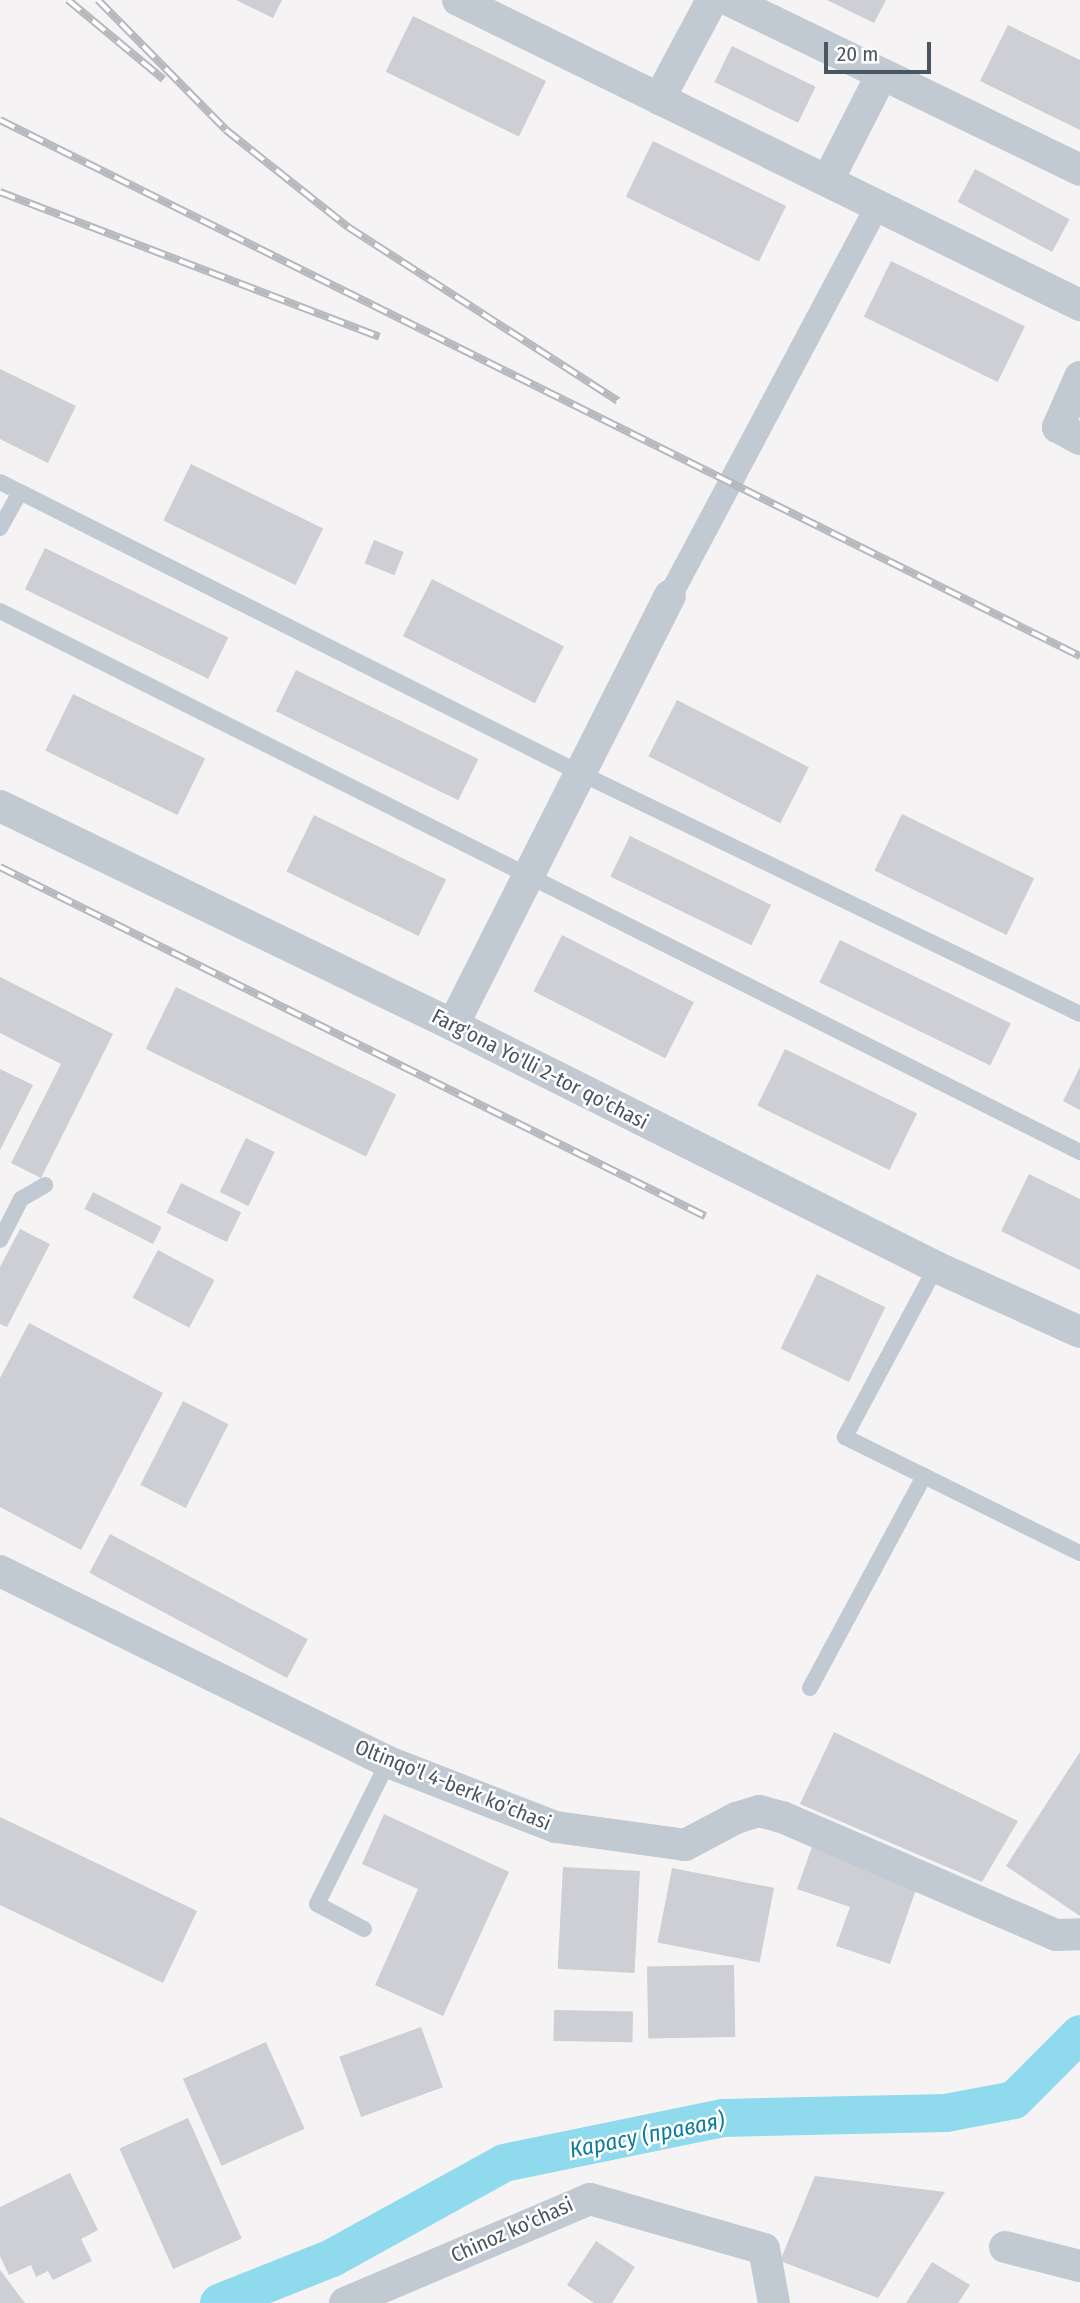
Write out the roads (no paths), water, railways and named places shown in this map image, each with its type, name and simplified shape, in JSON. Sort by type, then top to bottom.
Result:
[{"type":"street","points":[[458,0],[1080,305]]},
{"type":"street","points":[[659,99],[712,0]]},
{"type":"street","points":[[729,0],[881,76],[1080,170]]},
{"type":"street","points":[[828,180],[881,76]]},
{"type":"street","points":[[453,1025],[670,596],[878,204]]},
{"type":"street","points":[[1080,377],[1058,427],[1080,439]]},
{"type":"street","name":"Farg'ona Yo'lli 2-tor qo'chasi","points":[[0,806],[453,1025],[936,1267],[1080,1332]]},
{"type":"street","name":"Oltinqo'l 4-berk ko'chasi","points":[[0,1571],[388,1762],[556,1827],[685,1845],[736,1818],[759,1811],[782,1817],[1056,1935],[1080,1934]]},
{"type":"street","name":"Chinoz ko'chasi","points":[[345,2303],[583,2199],[764,2249],[774,2303]]},
{"type":"street","points":[[1005,2247],[1080,2266]]},
{"type":"lane","points":[[0,482],[580,773],[1080,1014]]},
{"type":"lane","points":[[0,528],[20,492]]},
{"type":"lane","points":[[0,611],[527,878],[1080,1152]]},
{"type":"lane","points":[[0,1240],[21,1199],[45,1185]]},
{"type":"lane","points":[[936,1267],[845,1437],[1080,1553]]},
{"type":"lane","points":[[810,1688],[924,1476]]},
{"type":"lane","points":[[365,1929],[317,1904],[388,1762]]},
{"type":"waterway","name":"Карасу (правая)","points":[[219,2303],[332,2258],[504,2163],[723,2118],[946,2113],[1014,2100],[1080,2034]]},
{"type":"railway","points":[[68,0],[163,79]]},
{"type":"railway","points":[[98,0],[226,130],[348,227],[618,401]]},
{"type":"railway","points":[[0,120],[1080,656]]},
{"type":"railway","points":[[0,192],[379,337]]},
{"type":"railway","points":[[0,867],[705,1216]]}]
